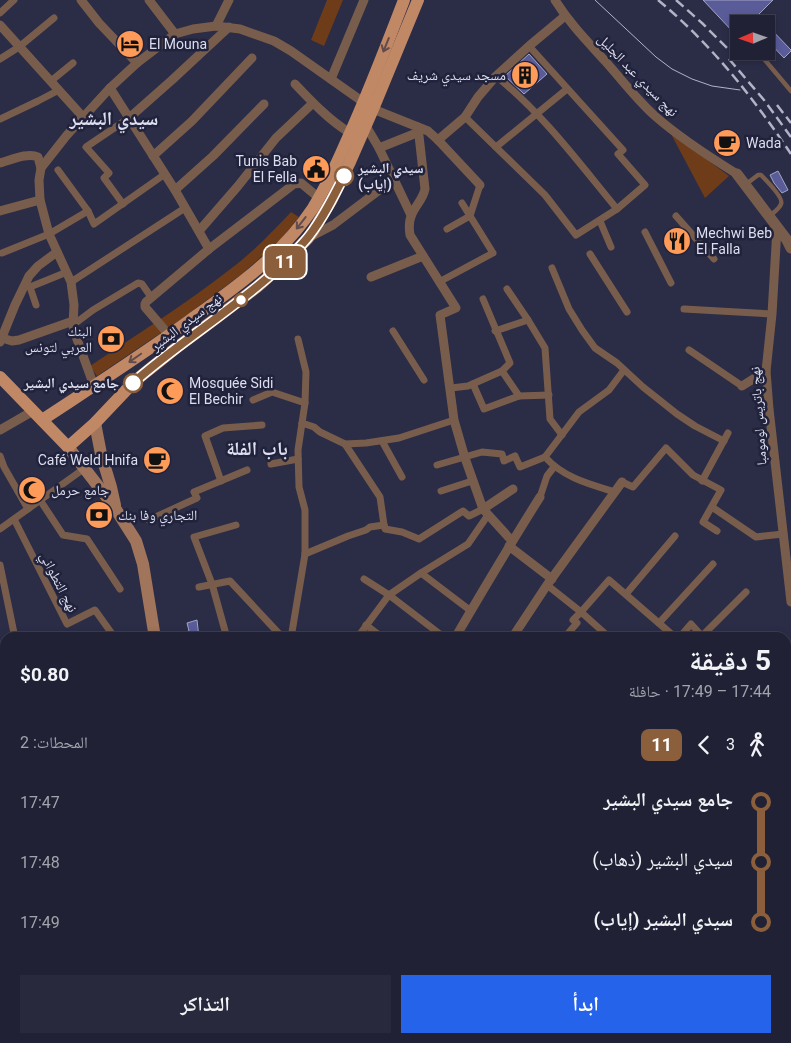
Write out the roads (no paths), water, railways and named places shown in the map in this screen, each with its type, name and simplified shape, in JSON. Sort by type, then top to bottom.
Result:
[{"type":"main road","name":"نهج سيدي البشير","points":[[68,447],[148,370],[257,287],[308,238],[334,194],[366,126],[369,105],[404,0]]},
{"type":"main road","name":"نهج سيدي البشير","points":[[38,415],[94,386],[169,335],[272,257],[319,198],[350,133],[369,105],[418,0]]},
{"type":"main road","points":[[249,276],[257,287]]},
{"type":"main road","points":[[1,379],[68,447],[115,508],[136,541],[142,558],[154,632]]},
{"type":"main road","points":[[95,423],[100,454],[115,508]]},
{"type":"street","points":[[0,13],[14,0]]},
{"type":"street","points":[[82,0],[99,23],[137,64]]},
{"type":"street","points":[[149,0],[175,34]]},
{"type":"street","points":[[216,26],[229,0]]},
{"type":"street","points":[[331,79],[364,0]]},
{"type":"street","name":"نهج سيدي عبد الجليل","points":[[554,0],[565,16],[655,116],[695,148],[737,174]]},
{"type":"street","points":[[438,140],[465,117],[478,97],[496,76],[565,16]]},
{"type":"street","points":[[0,59],[19,47],[54,18]]},
{"type":"street","points":[[0,24],[83,117]]},
{"type":"street","points":[[94,386],[77,341],[73,323],[74,304],[71,282],[49,234],[40,200],[42,168],[83,117],[110,88],[175,34],[216,26],[229,27],[274,41],[292,51],[369,105],[418,129],[428,131],[480,185],[470,216],[447,229]]},
{"type":"street","points":[[123,204],[104,178],[109,174],[86,147],[129,118],[229,27]]},
{"type":"street","points":[[465,117],[545,195],[576,235],[617,209],[645,185],[618,154],[623,150],[529,46]]},
{"type":"street","points":[[153,156],[192,121],[252,58]]},
{"type":"street","points":[[50,81],[73,63]]},
{"type":"street","points":[[496,76],[537,113],[617,209]]},
{"type":"street","points":[[295,84],[313,103],[350,133]]},
{"type":"street","points":[[110,88],[210,249]]},
{"type":"street","points":[[496,147],[567,89]]},
{"type":"street","points":[[0,119],[59,90]]},
{"type":"street","points":[[199,231],[276,138],[313,103]]},
{"type":"street","points":[[175,190],[213,156],[264,104]]},
{"type":"street","points":[[366,126],[379,148],[411,215]]},
{"type":"street","points":[[379,148],[418,129]]},
{"type":"street","points":[[418,129],[425,189],[423,197],[411,215],[409,231],[456,308],[440,314],[454,420],[472,481],[485,512],[511,544],[603,632]]},
{"type":"street","points":[[0,163],[34,155],[38,157],[42,168]]},
{"type":"street","points":[[58,170],[88,211],[94,224],[165,174]]},
{"type":"street","points":[[737,174],[791,248]]},
{"type":"street","points":[[308,238],[333,225],[394,179]]},
{"type":"street","points":[[169,335],[145,307],[145,303],[210,249],[295,183],[302,184],[319,198]]},
{"type":"street","points":[[0,211],[40,200]]},
{"type":"street","points":[[439,282],[493,253],[462,202]]},
{"type":"street","points":[[71,282],[185,208]]},
{"type":"street","points":[[2,253],[49,234],[88,211]]},
{"type":"street","points":[[676,216],[714,259]]},
{"type":"street","points":[[600,220],[611,247]]},
{"type":"street","name":"نهج باتريس لومومبا","points":[[777,228],[772,314],[766,371],[791,602]]},
{"type":"street","points":[[645,232],[671,283]]},
{"type":"street","points":[[57,252],[38,266],[30,276],[15,305],[1,340],[25,339],[73,323],[139,283],[142,284],[151,298]]},
{"type":"street","points":[[590,254],[627,312]]},
{"type":"street","points":[[371,277],[423,256]]},
{"type":"street","points":[[552,268],[570,309],[595,348],[617,363],[677,414],[724,441]]},
{"type":"street","points":[[36,304],[30,287],[67,272]]},
{"type":"street","points":[[507,289],[545,348],[550,418],[562,435]]},
{"type":"street","points":[[451,388],[473,384],[502,371],[510,363],[483,299]]},
{"type":"street","points":[[684,310],[772,314]]},
{"type":"street","points":[[495,331],[528,320]]},
{"type":"street","points":[[393,331],[424,380]]},
{"type":"street","points":[[292,632],[305,554],[305,510],[299,487],[298,450],[306,372],[298,339]]},
{"type":"street","points":[[689,350],[742,386],[766,371]]},
{"type":"street","points":[[437,465],[482,452],[502,454],[504,461],[515,456],[520,467],[545,457],[579,412],[609,390],[624,370]]},
{"type":"street","points":[[502,371],[519,396]]},
{"type":"street","points":[[473,384],[484,409],[519,396],[549,395]]},
{"type":"street","points":[[252,400],[272,392],[304,403]]},
{"type":"street","points":[[0,430],[38,415]]},
{"type":"street","points":[[302,423],[314,427],[345,444],[399,438],[454,420]]},
{"type":"street","points":[[221,481],[205,436],[223,428],[262,425]]},
{"type":"street","points":[[702,481],[728,433]]},
{"type":"street","points":[[382,441],[402,478]]},
{"type":"street","points":[[345,444],[380,497],[385,529],[402,532],[419,540],[463,510],[469,516],[485,512]]},
{"type":"street","points":[[516,632],[622,482],[633,487],[666,448],[693,475],[721,490],[703,522],[717,531]]},
{"type":"street","points":[[0,456],[2,468],[28,509]]},
{"type":"street","points":[[545,457],[554,467],[580,481],[615,492]]},
{"type":"street","points":[[271,464],[298,459]]},
{"type":"street","points":[[459,632],[540,497],[547,476],[554,467]]},
{"type":"street","points":[[0,529],[85,468]]},
{"type":"street","points":[[149,520],[197,498],[194,492],[248,470]]},
{"type":"street","points":[[441,491],[472,481]]},
{"type":"street","points":[[362,632],[389,595],[468,544],[485,512],[513,489]]},
{"type":"street","points":[[40,500],[63,535],[87,539],[120,589]]},
{"type":"street","points":[[712,507],[756,537],[783,534]]},
{"type":"street","name":"نهج التطواني","points":[[14,520],[67,624],[95,610],[110,632]]},
{"type":"street","points":[[225,632],[212,584],[194,537],[236,524]]},
{"type":"street","points":[[305,554],[370,527],[384,525]]},
{"type":"street","points":[[626,594],[675,536]]},
{"type":"street","points":[[659,623],[713,564]]},
{"type":"street","points":[[0,565],[14,632]]},
{"type":"street","points":[[421,573],[471,611]]},
{"type":"street","points":[[364,579],[389,595],[437,632]]},
{"type":"street","points":[[569,632],[577,623],[573,620],[609,580],[670,632]]},
{"type":"street","points":[[199,587],[230,581],[277,632]]},
{"type":"street","points":[[706,632],[746,592]]},
{"type":"street","points":[[683,632],[691,624],[698,632]]},
{"type":"street","points":[[366,626],[374,632]]},
{"type":"lane","points":[[765,60],[791,91]]},
{"type":"lane","points":[[745,185],[758,175],[761,175],[780,197],[781,205],[769,217]]},
{"type":"tram line","points":[[595,0],[656,57],[672,69],[712,86],[740,90]]},
{"type":"railway","points":[[658,0],[714,53],[746,92],[791,154]]},
{"type":"railway","points":[[676,0],[740,61]]},
{"type":"railway","points":[[729,59],[764,100],[791,137]]},
{"type":"railway","points":[[777,105],[791,123]]},
{"type":"place","name":"El Mouna","points":[[130,44]]},
{"type":"place","name":"مسجد سيدي شريف","points":[[525,75]]},
{"type":"place","name":"Wada","points":[[727,143]]},
{"type":"place","name":"Tunis Bab El Fella","points":[[316,169]]},
{"type":"place","name":"سيدي البشير (إياب)","points":[[344,176]]},
{"type":"place","name":"Mechwi Beb El Falla","points":[[677,241]]},
{"type":"place","name":"البنك العربي لتونس","points":[[111,339]]},
{"type":"place","name":"جامع سيدي البشير","points":[[133,383]]},
{"type":"place","name":"Mosquée Sidi El Bechir","points":[[170,391]]},
{"type":"place","name":"Café Weld Hnifa","points":[[157,460]]},
{"type":"place","name":"جامع حرمل","points":[[32,490]]},
{"type":"place","name":"التجاري وفا بنك","points":[[99,515]]},
{"type":"district","name":"سيدي البشير","points":[[114,118]]},
{"type":"district","name":"باب الفلة","points":[[257,448]]}]
